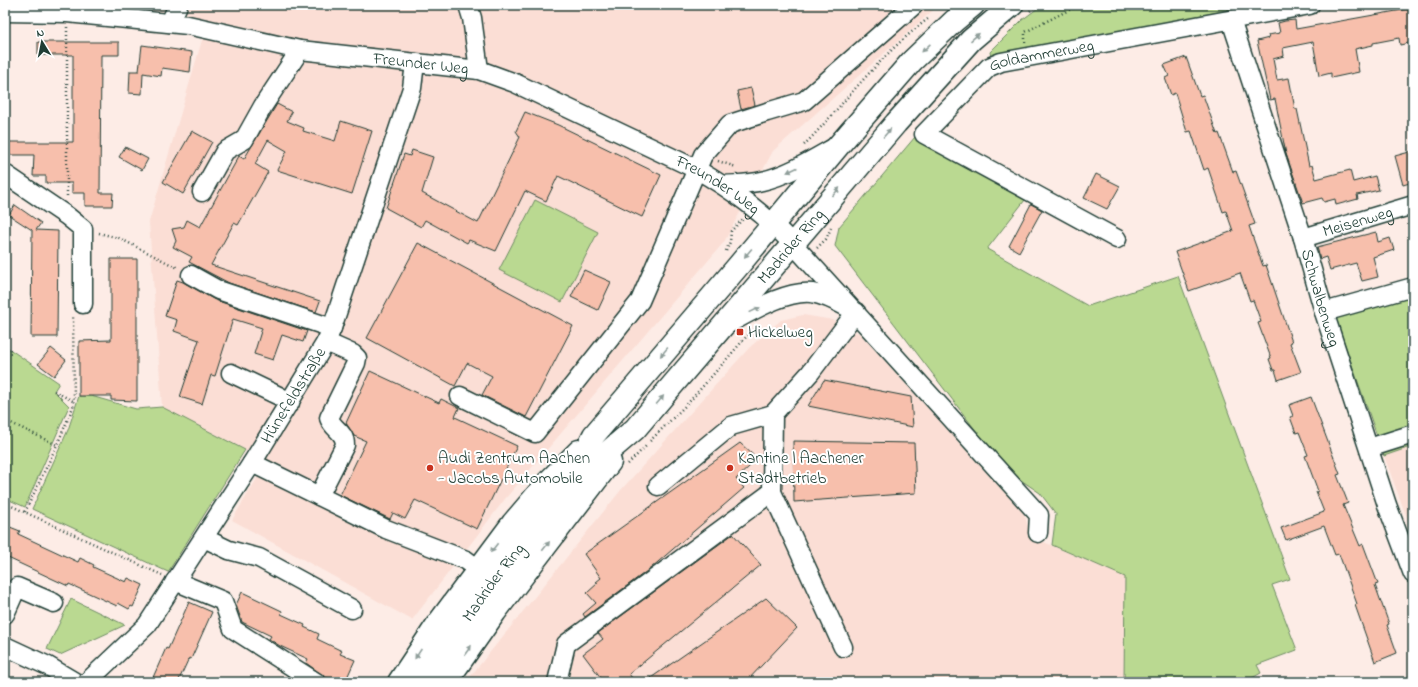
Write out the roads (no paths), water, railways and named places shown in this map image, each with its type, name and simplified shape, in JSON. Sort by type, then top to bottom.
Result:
[{"type":"main road","name":"Madrider Ring","points":[[568,486],[594,435],[839,145],[912,61],[973,5]]},
{"type":"main road","name":"Madrider Ring","points":[[423,682],[492,581],[568,486],[635,429],[792,243],[896,123],[971,40],[1012,5]]},
{"type":"main road","points":[[446,682],[495,612],[635,429]]},
{"type":"main road","points":[[399,682],[437,625],[513,523],[548,482],[594,435]]},
{"type":"street","points":[[170,23],[178,5]]},
{"type":"street","points":[[468,5],[472,18],[479,70]]},
{"type":"street","points":[[460,396],[535,433],[640,301],[699,162],[730,124],[804,101],[914,5]]},
{"type":"street","name":"Goldammerweg","points":[[1117,239],[924,134],[989,67],[1001,62],[1310,5]]},
{"type":"street","name":"Freunder Weg","points":[[5,12],[67,13],[188,25],[300,50],[479,70],[515,83],[699,162],[725,185],[755,207],[773,224],[856,312],[1039,515],[1038,533]]},
{"type":"street","name":"Schwalbenweg","points":[[1231,20],[1303,238],[1324,312],[1387,505],[1413,574]]},
{"type":"street","points":[[202,192],[226,151],[244,140],[263,106],[300,50]]},
{"type":"street","name":"Hünefeldstraße","points":[[87,682],[146,625],[252,463],[329,335],[412,88],[415,63]]},
{"type":"street","points":[[725,185],[748,184],[778,176],[839,145]]},
{"type":"street","points":[[5,174],[67,216],[83,229],[83,304]]},
{"type":"street","name":"Meisenweg","points":[[1303,238],[1413,205]]},
{"type":"street","points":[[191,275],[218,290],[329,335],[357,358],[356,363],[329,418],[331,424],[342,433],[345,438],[345,445],[319,496]]},
{"type":"street","points":[[1324,312],[1413,286]]},
{"type":"street","points":[[658,486],[731,426],[773,414],[810,373],[856,312],[830,298],[812,293],[795,294],[779,299],[721,328]]},
{"type":"street","points":[[231,373],[290,402]]},
{"type":"street","points":[[773,414],[772,492],[843,647]]},
{"type":"street","points":[[1369,448],[1413,434]]},
{"type":"street","points":[[252,463],[386,528],[466,560],[478,569]]},
{"type":"street","points":[[557,682],[566,644],[772,492]]},
{"type":"street","points":[[204,538],[229,550],[259,558],[352,609]]},
{"type":"street","points":[[175,581],[224,601],[233,629],[316,682]]},
{"type":"street","points":[[5,614],[18,587],[54,603]]},
{"type":"street","points":[[5,646],[48,666],[75,682]]},
{"type":"place","name":"Hickelweg","points":[[740,332]]},
{"type":"place","name":"Audi Zentrum Aachen - Jacobs Automobile","points":[[430,468]]},
{"type":"place","name":"Kantine | Aachener Stadtbetrieb","points":[[730,468]]}]
